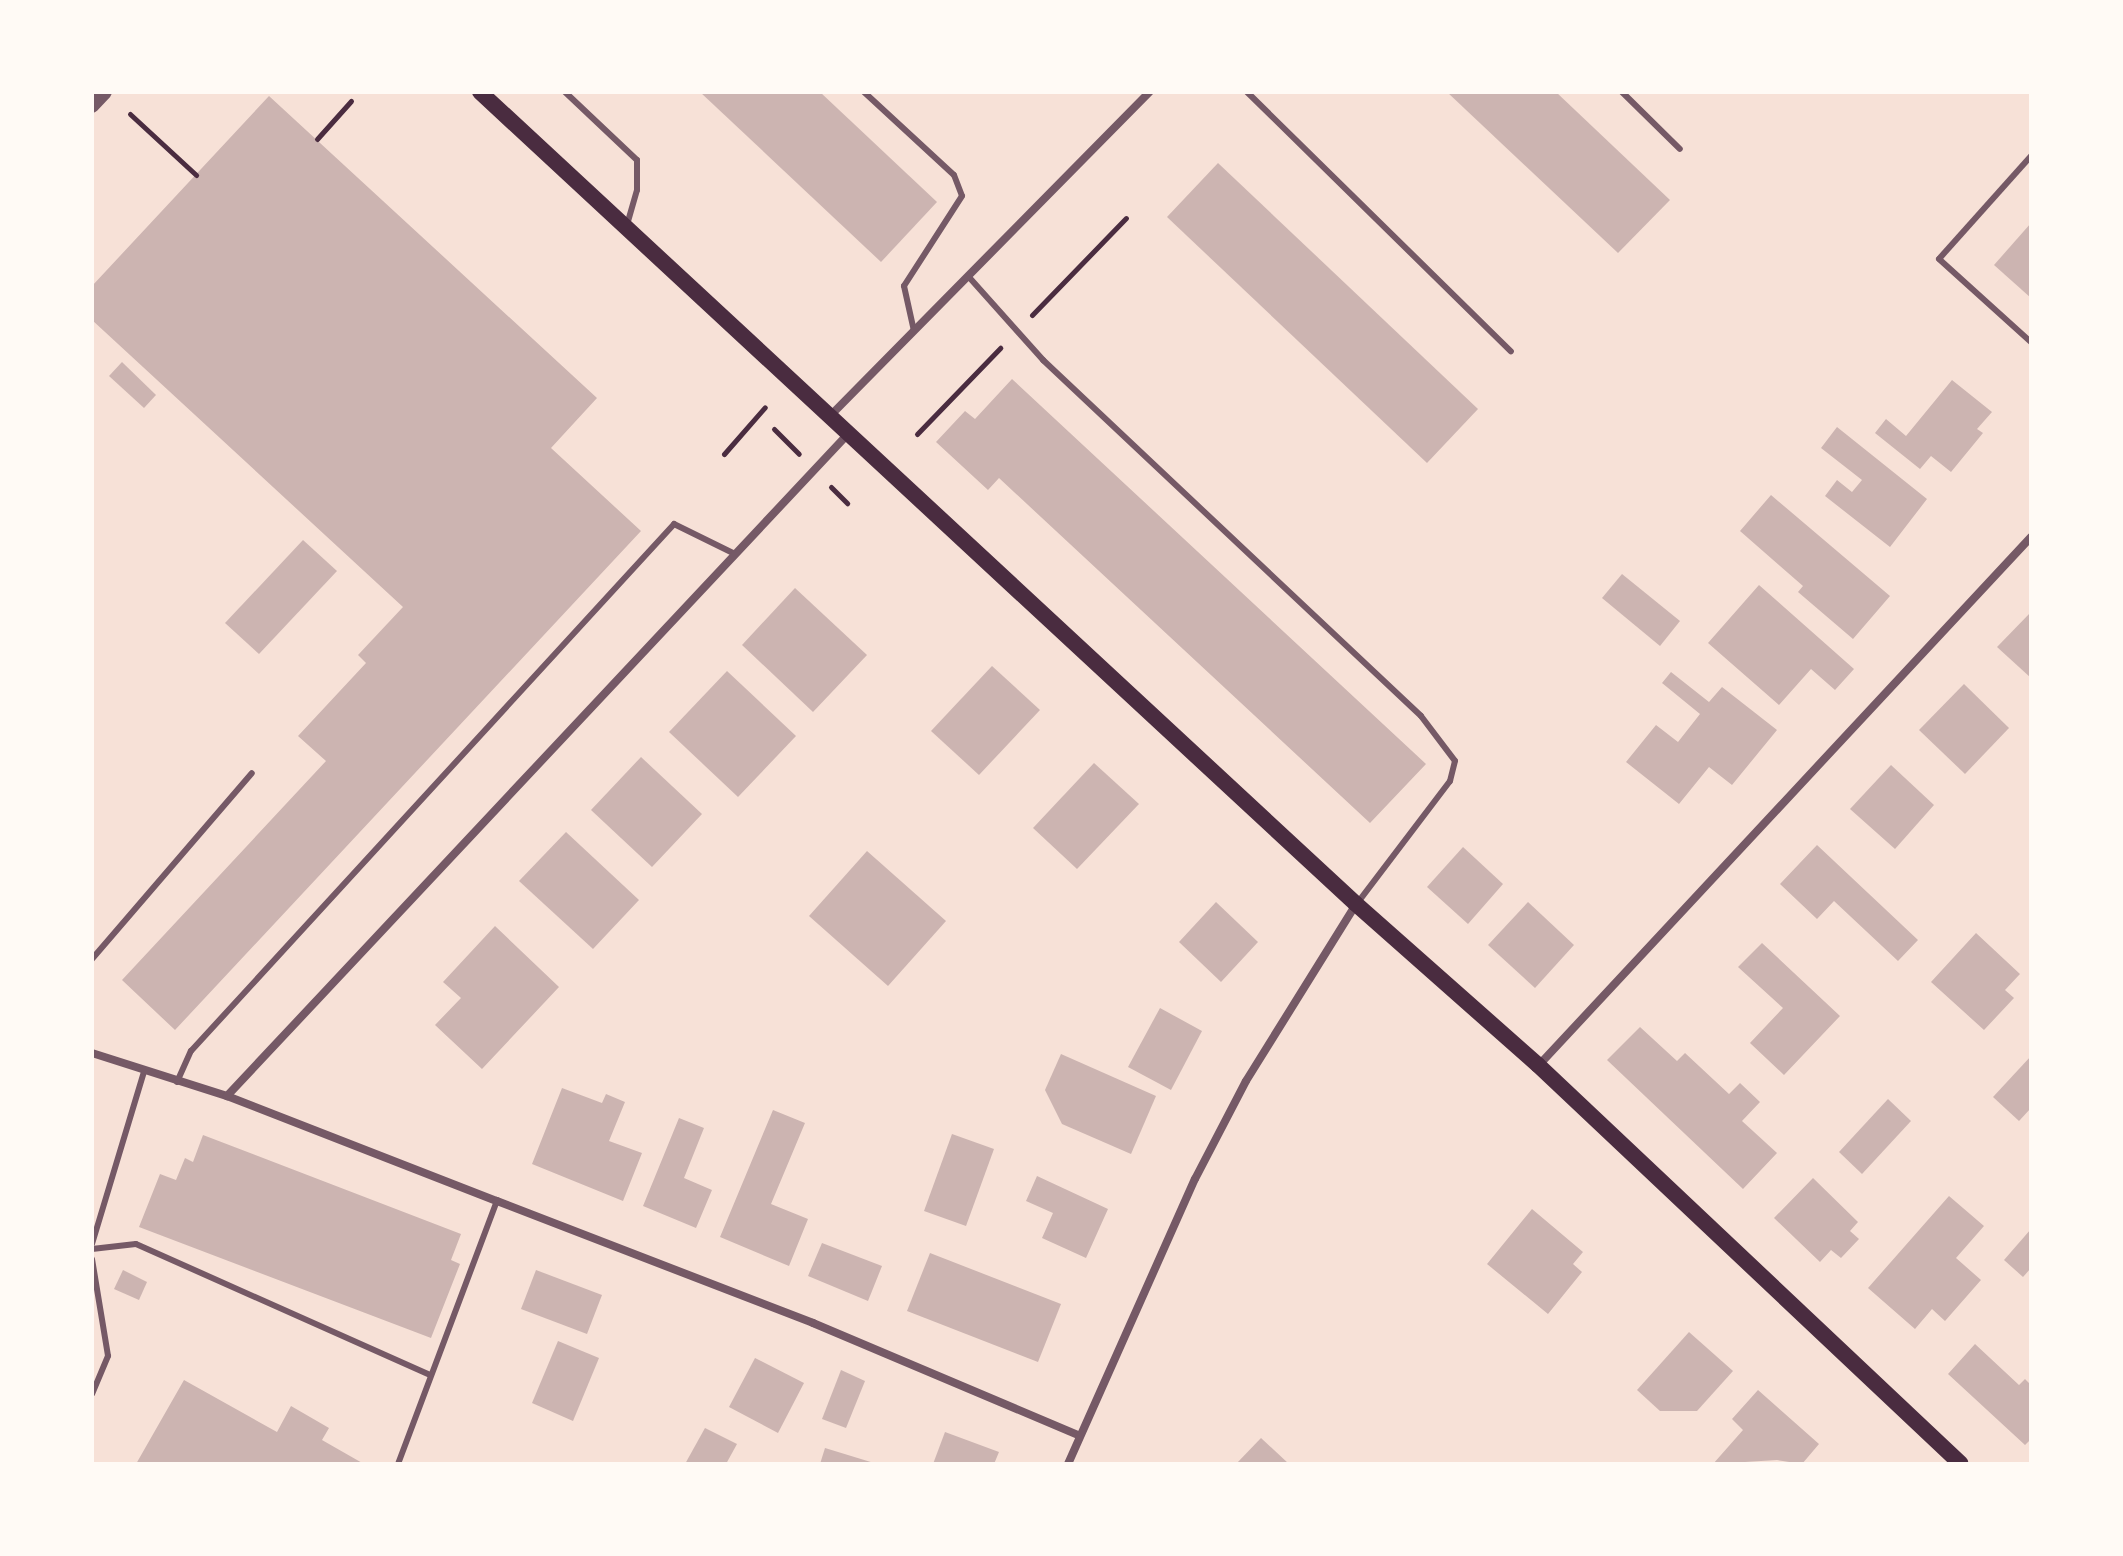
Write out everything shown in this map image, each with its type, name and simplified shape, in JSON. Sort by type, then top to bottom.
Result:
[{"type":"main road","points":[[480,92],[1356,904],[1538,1065],[1961,1464]]},
{"type":"street","points":[[92,106],[105,92]]},
{"type":"street","points":[[830,416],[1150,92]]},
{"type":"street","points":[[227,1096],[849,433]]},
{"type":"street","points":[[1538,1065],[2031,537]]},
{"type":"street","points":[[1068,1464],[1126,1323],[1246,1081],[1356,904]]},
{"type":"street","points":[[92,1053],[227,1096],[813,1323],[1078,1435]]},
{"type":"lane","points":[[565,92],[637,160],[637,190],[626,227]]},
{"type":"lane","points":[[864,92],[954,175],[962,196],[904,286],[914,331]]},
{"type":"lane","points":[[1247,92],[1511,351]]},
{"type":"lane","points":[[1622,92],[1680,149]]},
{"type":"lane","points":[[2031,156],[1939,259],[2031,342]]},
{"type":"lane","points":[[968,276],[1043,360],[1421,716],[1455,761],[1450,781],[1356,904]]},
{"type":"lane","points":[[177,1082],[191,1051],[674,524],[735,554]]},
{"type":"lane","points":[[92,959],[252,773]]},
{"type":"lane","points":[[144,1072],[92,1246],[136,1244],[430,1375]]},
{"type":"lane","points":[[398,1464],[497,1201]]},
{"type":"lane","points":[[92,1259],[108,1356],[92,1394]]},
{"type":"path","points":[[317,139],[351,101]]},
{"type":"path","points":[[130,114],[196,175]]},
{"type":"path","points":[[724,454],[765,407]]},
{"type":"building","points":[[700,92],[820,92],[937,202],[881,262]]},
{"type":"building","points":[[1447,92],[1556,92],[1670,200],[1618,253]]},
{"type":"building","points":[[269,96],[597,398],[551,448],[641,531],[175,1030],[122,980],[326,761],[298,736],[366,663],[358,655],[403,607],[92,320],[92,286]]},
{"type":"building","points":[[1218,163],[1478,409],[1427,463],[1167,217]]},
{"type":"building","points":[[2031,223],[2031,298],[1994,265]]},
{"type":"building","points":[[122,362],[156,395],[144,408],[109,376]]},
{"type":"building","points":[[1012,379],[1426,764],[1370,823],[999,478],[988,490],[936,442],[965,411],[975,419]]},
{"type":"building","points":[[1952,380],[1992,412],[1977,429],[1983,433],[1951,472],[1931,456],[1920,469],[1875,433],[1886,419],[1906,436]]},
{"type":"building","points":[[1837,427],[1927,499],[1890,547],[1825,496],[1837,480],[1852,492],[1862,480],[1821,448]]},
{"type":"building","points":[[1771,495],[1890,596],[1853,639],[1798,592],[1803,586],[1740,531]]},
{"type":"building","points":[[303,540],[337,571],[259,654],[225,623]]},
{"type":"building","points":[[1622,574],[1680,621],[1660,646],[1602,598]]},
{"type":"building","points":[[1759,585],[1854,669],[1835,690],[1811,669],[1779,705],[1708,643]]},
{"type":"building","points":[[795,588],[867,655],[813,712],[742,645]]},
{"type":"building","points":[[2031,612],[2031,678],[1997,647]]},
{"type":"building","points":[[992,666],[1040,710],[979,775],[931,731]]},
{"type":"building","points":[[727,671],[796,736],[738,797],[669,732]]},
{"type":"building","points":[[1671,672],[1709,702],[1722,687],[1777,730],[1732,785],[1709,767],[1679,804],[1626,762],[1656,725],[1678,742],[1700,714],[1662,683]]},
{"type":"building","points":[[1964,684],[2009,728],[1965,774],[1919,730]]},
{"type":"building","points":[[641,757],[702,814],[652,867],[591,810]]},
{"type":"building","points":[[1094,763],[1139,804],[1077,869],[1033,828]]},
{"type":"building","points":[[1891,765],[1934,805],[1895,849],[1850,809]]},
{"type":"building","points":[[566,832],[639,900],[593,949],[519,881]]},
{"type":"building","points":[[1817,845],[1918,940],[1898,961],[1834,901],[1817,919],[1780,884]]},
{"type":"building","points":[[1463,847],[1503,884],[1468,924],[1427,887]]},
{"type":"building","points":[[867,851],[946,921],[888,986],[809,916]]},
{"type":"building","points":[[1216,902],[1258,942],[1221,982],[1179,942]]},
{"type":"building","points":[[1528,902],[1574,945],[1535,988],[1488,945]]},
{"type":"building","points":[[495,926],[559,987],[482,1069],[435,1025],[461,998],[443,982]]},
{"type":"building","points":[[1976,933],[2020,974],[2005,990],[2014,998],[1984,1030],[1931,982]]},
{"type":"building","points":[[1762,943],[1840,1016],[1784,1075],[1750,1043],[1783,1008],[1738,967]]},
{"type":"building","points":[[1160,1008],[1202,1031],[1171,1090],[1128,1067]]},
{"type":"building","points":[[1640,1027],[1677,1061],[1685,1053],[1729,1094],[1740,1083],[1760,1102],[1742,1121],[1777,1153],[1743,1189],[1607,1060]]},
{"type":"building","points":[[1061,1054],[1156,1096],[1131,1154],[1062,1124],[1045,1090]]},
{"type":"building","points":[[2031,1056],[2031,1108],[2019,1121],[1993,1097]]},
{"type":"building","points":[[562,1088],[602,1103],[606,1094],[625,1102],[609,1141],[642,1153],[623,1201],[532,1164]]},
{"type":"building","points":[[1888,1099],[1911,1121],[1862,1174],[1839,1152]]},
{"type":"building","points":[[773,1110],[805,1123],[771,1204],[808,1219],[789,1266],[720,1237]]},
{"type":"building","points":[[679,1118],[704,1128],[684,1178],[712,1190],[696,1228],[643,1206]]},
{"type":"building","points":[[952,1134],[994,1149],[966,1226],[924,1211]]},
{"type":"building","points":[[203,1135],[461,1234],[451,1260],[460,1264],[431,1338],[139,1227],[160,1174],[176,1180],[185,1158],[193,1162]]},
{"type":"building","points":[[1037,1176],[1108,1209],[1086,1258],[1042,1238],[1053,1213],[1026,1201]]},
{"type":"building","points":[[1813,1178],[1858,1222],[1850,1231],[1859,1239],[1841,1258],[1831,1250],[1820,1262],[1774,1218]]},
{"type":"building","points":[[1949,1196],[1984,1226],[1956,1258],[1981,1280],[1945,1321],[1932,1309],[1915,1329],[1868,1288]]},
{"type":"building","points":[[1532,1209],[1583,1252],[1573,1264],[1582,1272],[1548,1314],[1487,1264]]},
{"type":"building","points":[[2031,1229],[2031,1268],[2023,1277],[2004,1260]]},
{"type":"building","points":[[822,1243],[882,1266],[868,1301],[808,1276]]},
{"type":"building","points":[[930,1253],[1061,1304],[1038,1362],[907,1311]]},
{"type":"building","points":[[123,1270],[147,1282],[139,1300],[114,1289]]},
{"type":"building","points":[[536,1270],[602,1295],[587,1334],[521,1309]]},
{"type":"building","points":[[1689,1332],[1733,1371],[1697,1411],[1660,1411],[1637,1390]]},
{"type":"building","points":[[558,1341],[599,1358],[573,1421],[532,1403]]},
{"type":"building","points":[[1975,1344],[2019,1385],[2025,1379],[2031,1385],[2031,1439],[2025,1445],[1948,1374]]},
{"type":"building","points":[[755,1358],[804,1383],[778,1433],[729,1407]]},
{"type":"building","points":[[841,1370],[865,1381],[846,1428],[822,1419]]},
{"type":"building","points":[[184,1380],[277,1432],[291,1406],[329,1428],[322,1440],[364,1464],[136,1464]]},
{"type":"building","points":[[1758,1390],[1819,1444],[1802,1464],[1777,1460],[1713,1464],[1743,1430],[1732,1419]]},
{"type":"building","points":[[705,1428],[737,1444],[726,1464],[685,1464]]},
{"type":"building","points":[[945,1432],[999,1452],[994,1464],[933,1464]]},
{"type":"building","points":[[1261,1438],[1289,1464],[1236,1464]]},
{"type":"building","points":[[825,1448],[874,1463],[874,1464],[820,1464]]}]
